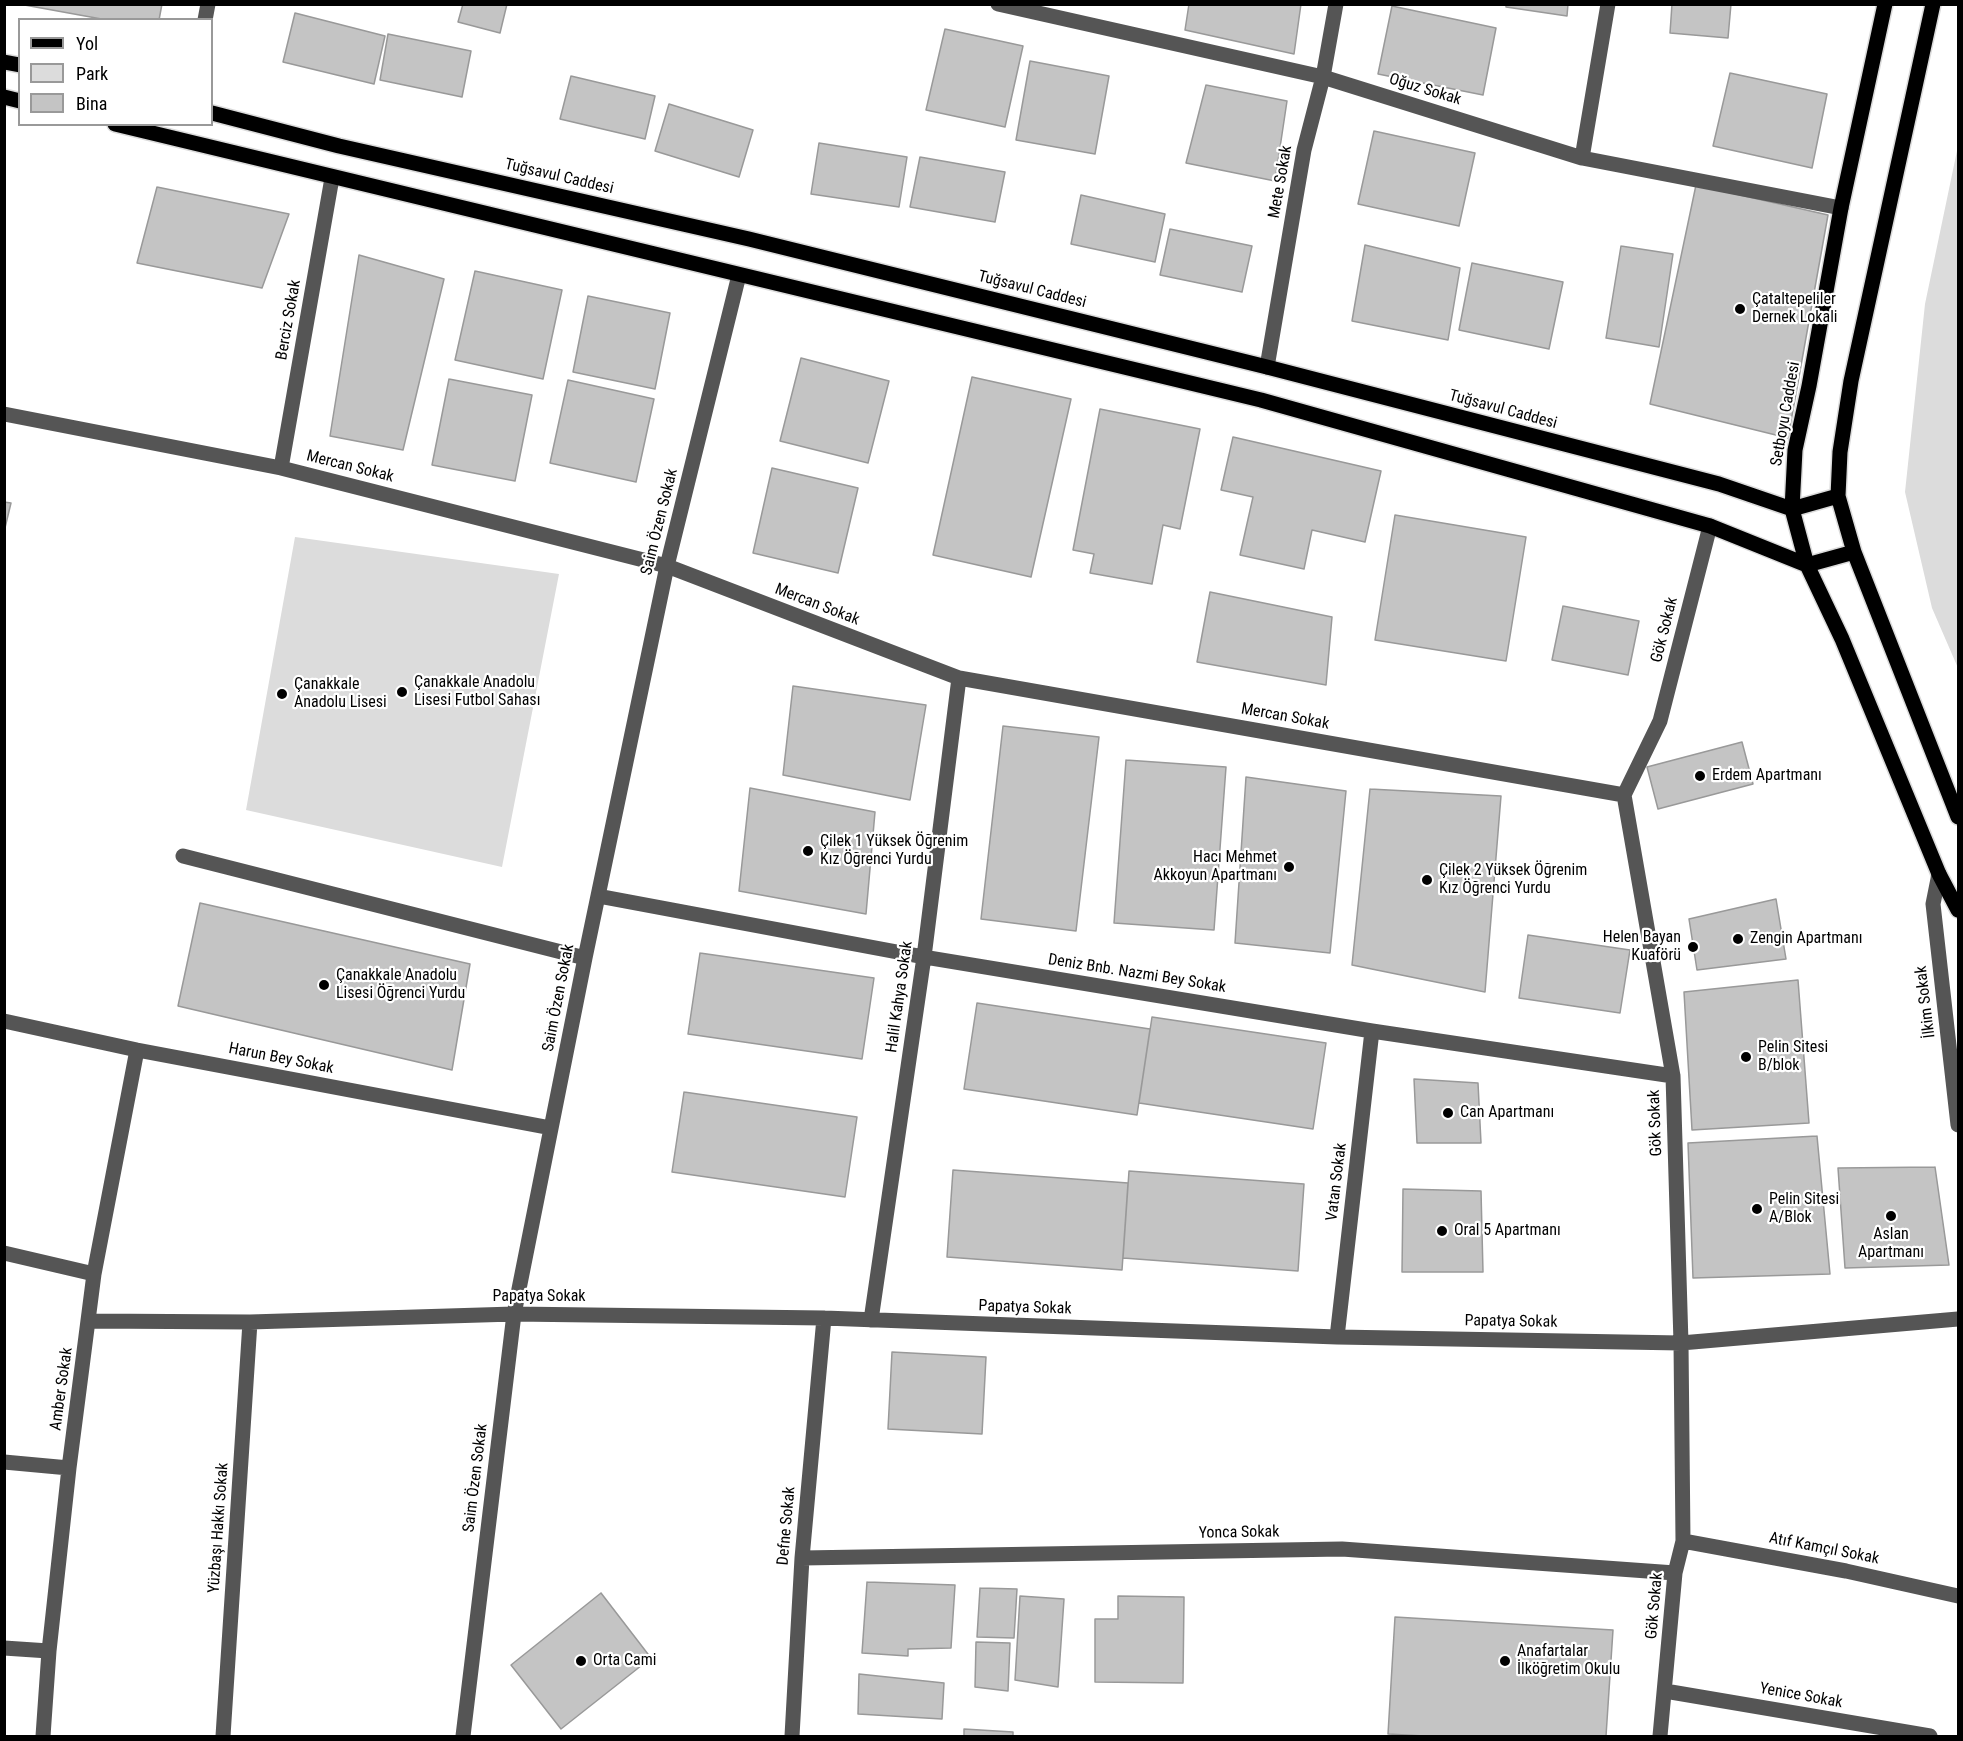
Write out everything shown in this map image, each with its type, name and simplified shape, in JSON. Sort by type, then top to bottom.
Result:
[{"type":"main road","name":"Setboyu Caddesi","points":[[1886,4],[1841,207],[1809,386],[1795,450],[1792,509],[1808,565],[1842,639],[1939,874],[1959,910]]},
{"type":"main road","points":[[1933,4],[1851,381],[1840,452],[1838,495],[1854,552],[1959,817]]},
{"type":"main road","name":"Tuğsavul Caddesi","points":[[213,113],[339,146],[749,239],[1267,367],[1719,484],[1792,509]]},
{"type":"main road","points":[[123,126],[1261,400],[1710,526],[1808,565],[1854,552]]},
{"type":"main road","points":[[1792,509],[1838,495]]},
{"type":"street","name":"Oğuz Sokak","points":[[998,4],[1323,77],[1582,158],[1841,207]]},
{"type":"street","name":"Mete Sokak","points":[[1267,367],[1304,150],[1323,77],[1336,4]]},
{"type":"street","points":[[1582,158],[1608,4]]},
{"type":"street","name":"Berciz Sokak","points":[[281,468],[332,178]]},
{"type":"street","name":"Saim Özen Sokak","points":[[463,1737],[514,1314],[667,566],[739,275]]},
{"type":"street","name":"Mercan Sokak","points":[[4,414],[281,468],[667,566],[959,678],[1624,795]]},
{"type":"street","name":"Gök Sokak","points":[[1660,1737],[1675,1573],[1683,1541],[1681,1343],[1673,1076],[1624,795],[1660,721],[1710,526]]},
{"type":"street","name":"Halil Kahya Sokak","points":[[871,1320],[924,957],[959,678]]},
{"type":"street","points":[[183,856],[585,958]]},
{"type":"street","name":"İlkim Sokak","points":[[1939,874],[1933,904],[1959,1125]]},
{"type":"street","name":"Deniz Bnb. Nazmi Bey Sokak","points":[[598,896],[924,957],[1372,1031],[1673,1076]]},
{"type":"street","name":"Harun Bey Sokak","points":[[4,1021],[137,1050],[551,1128]]},
{"type":"street","name":"Vatan Sokak","points":[[1337,1337],[1372,1031]]},
{"type":"street","name":"Amber Sokak","points":[[43,1737],[69,1468],[94,1274],[137,1050]]},
{"type":"street","points":[[4,1253],[94,1274]]},
{"type":"street","name":"Papatya Sokak","points":[[89,1322],[250,1322],[514,1314],[824,1318],[1337,1337],[1681,1343],[1959,1319]]},
{"type":"street","name":"Defne Sokak","points":[[792,1737],[802,1558],[824,1318]]},
{"type":"street","name":"Yüzbaşı Hakkı Sokak","points":[[224,1737],[250,1322]]},
{"type":"street","points":[[4,1462],[69,1468]]},
{"type":"street","name":"Atıf Kamçıl Sokak","points":[[1683,1541],[1846,1571],[1959,1596]]},
{"type":"street","name":"Yonca Sokak","points":[[802,1558],[1342,1549],[1675,1573]]},
{"type":"street","points":[[4,1648],[50,1651]]},
{"type":"street","name":"Yenice Sokak","points":[[1665,1691],[1930,1737]]},
{"type":"green space","points":[[1958,146],[1958,668],[1932,608],[1905,492],[1925,304]]},
{"type":"green space","name":"Çanakkale Anadolu Lisesi Futbol Sahası","points":[[295,537],[559,574],[502,867],[246,810]]},
{"type":"building","points":[[19,4],[162,4],[159,18],[96,18]]},
{"type":"building","points":[[463,4],[507,4],[500,33],[458,22]]},
{"type":"building","points":[[1189,4],[1301,4],[1294,54],[1185,30]]},
{"type":"building","points":[[1506,4],[1568,4],[1567,16],[1506,7]]},
{"type":"building","points":[[1672,4],[1731,4],[1728,38],[1670,33]]},
{"type":"building","points":[[1392,6],[1496,28],[1483,95],[1378,74]]},
{"type":"building","points":[[295,13],[385,36],[374,84],[283,62]]},
{"type":"building","points":[[945,29],[1023,46],[1005,127],[926,110]]},
{"type":"building","points":[[388,34],[471,51],[462,97],[380,80]]},
{"type":"building","points":[[1030,61],[1109,76],[1095,154],[1016,140]]},
{"type":"building","points":[[1730,73],[1827,94],[1812,168],[1713,146]]},
{"type":"building","points":[[571,76],[655,96],[645,139],[560,119]]},
{"type":"building","points":[[1206,85],[1287,101],[1275,181],[1186,163]]},
{"type":"building","points":[[669,104],[753,130],[739,177],[655,151]]},
{"type":"building","points":[[1374,131],[1475,153],[1459,226],[1358,204]]},
{"type":"building","points":[[819,143],[907,157],[899,207],[811,194]]},
{"type":"building","points":[[920,157],[1005,172],[995,222],[910,207]]},
{"type":"building","name":"Çataltepeliler Dernek Lokali","points":[[1696,185],[1828,215],[1788,438],[1650,404]]},
{"type":"building","points":[[157,187],[289,214],[262,288],[137,263]]},
{"type":"building","points":[[1081,195],[1165,214],[1155,262],[1071,244]]},
{"type":"building","points":[[1170,229],[1252,246],[1242,292],[1160,275]]},
{"type":"building","points":[[1365,245],[1460,268],[1448,340],[1352,321]]},
{"type":"building","points":[[1621,246],[1673,254],[1659,347],[1606,338]]},
{"type":"building","points":[[359,255],[444,279],[403,450],[330,436]]},
{"type":"building","points":[[1472,263],[1563,282],[1549,349],[1459,330]]},
{"type":"building","points":[[475,271],[562,290],[543,379],[455,360]]},
{"type":"building","points":[[588,296],[670,313],[655,389],[573,372]]},
{"type":"building","points":[[801,358],[889,381],[868,463],[780,441]]},
{"type":"building","points":[[972,377],[1071,399],[1031,577],[933,555]]},
{"type":"building","points":[[449,379],[532,395],[515,481],[432,465]]},
{"type":"building","points":[[568,380],[654,399],[636,482],[550,463]]},
{"type":"building","points":[[1100,409],[1200,429],[1180,529],[1163,525],[1152,584],[1090,573],[1094,554],[1073,550]]},
{"type":"building","points":[[1233,437],[1381,471],[1365,542],[1312,530],[1304,569],[1240,555],[1253,497],[1221,490]]},
{"type":"building","points":[[772,468],[858,488],[838,573],[753,553]]},
{"type":"building","points":[[4,502],[11,503],[4,532]]},
{"type":"building","points":[[1395,515],[1526,537],[1506,661],[1375,640]]},
{"type":"building","points":[[1210,592],[1332,617],[1326,685],[1197,662]]},
{"type":"building","points":[[1563,606],[1639,621],[1628,675],[1552,660]]},
{"type":"building","points":[[793,686],[926,705],[910,800],[783,775]]},
{"type":"building","points":[[1003,726],[1099,737],[1076,931],[981,919]]},
{"type":"building","name":"Erdem Apartmanı","points":[[1742,742],[1753,784],[1658,809],[1647,767]]},
{"type":"building","points":[[1126,760],[1226,767],[1214,930],[1114,923]]},
{"type":"building","name":"Hacı Mehmet Akkoyun Apartmanı","points":[[1246,777],[1346,791],[1330,953],[1235,943]]},
{"type":"building","name":"Çilek 1 Yüksek Öğrenim Kız Öğrenci Yurdu","points":[[750,788],[875,812],[866,914],[739,891]]},
{"type":"building","name":"Çilek 2 Yüksek Öğrenim Kız Öğrenci Yurdu","points":[[1370,789],[1501,796],[1485,992],[1352,965]]},
{"type":"building","name":"Zengin Apartmanı","points":[[1776,899],[1786,959],[1697,970],[1689,919]]},
{"type":"building","name":"Çanakkale Anadolu Lisesi Öğrenci Yurdu","points":[[200,903],[470,964],[452,1070],[178,1006]]},
{"type":"building","points":[[1528,935],[1630,950],[1620,1013],[1519,998]]},
{"type":"building","points":[[700,953],[874,978],[862,1059],[688,1034]]},
{"type":"building","name":"Pelin Sitesi B/blok","points":[[1798,980],[1809,1123],[1692,1130],[1684,992]]},
{"type":"building","points":[[977,1003],[1150,1029],[1137,1115],[964,1089]]},
{"type":"building","points":[[1152,1017],[1326,1043],[1313,1129],[1139,1103]]},
{"type":"building","name":"Can Apartmanı","points":[[1414,1079],[1478,1083],[1481,1143],[1417,1143]]},
{"type":"building","points":[[684,1092],[857,1117],[845,1197],[672,1172]]},
{"type":"building","name":"Pelin Sitesi A/Blok","points":[[1817,1136],[1830,1274],[1693,1278],[1688,1143]]},
{"type":"building","name":"Aslan Apartmanı","points":[[1935,1167],[1949,1265],[1845,1268],[1838,1168]]},
{"type":"building","points":[[953,1170],[1128,1183],[1122,1270],[947,1257]]},
{"type":"building","points":[[1129,1171],[1304,1184],[1298,1271],[1123,1258]]},
{"type":"building","name":"Oral 5 Apartmanı","points":[[1403,1189],[1481,1191],[1483,1272],[1402,1272]]},
{"type":"building","points":[[892,1352],[986,1357],[982,1434],[888,1429]]},
{"type":"building","points":[[867,1582],[955,1585],[951,1648],[908,1649],[908,1656],[862,1653]]},
{"type":"building","points":[[980,1588],[1017,1589],[1014,1638],[977,1637]]},
{"type":"building","name":"Orta Cami","points":[[601,1593],[651,1658],[561,1729],[511,1665]]},
{"type":"building","points":[[1020,1596],[1064,1599],[1058,1687],[1015,1680]]},
{"type":"building","points":[[1118,1596],[1184,1597],[1183,1683],[1095,1682],[1095,1619],[1118,1619]]},
{"type":"building","name":"Anafartalar İlköğretim Okulu","points":[[1395,1617],[1613,1630],[1606,1736],[1388,1734]]},
{"type":"building","points":[[976,1642],[1010,1643],[1008,1691],[975,1687]]},
{"type":"building","points":[[859,1674],[944,1683],[942,1719],[858,1714]]},
{"type":"building","points":[[964,1729],[1013,1732],[1013,1736],[964,1736]]},
{"type":"place","name":"Çataltepeliler Dernek Lokali","points":[[1740,309]]},
{"type":"place","name":"Çanakkale Anadolu Lisesi Futbol Sahası","points":[[402,692]]},
{"type":"place","name":"Çanakkale Anadolu Lisesi","points":[[282,694]]},
{"type":"place","name":"Erdem Apartmanı","points":[[1700,776]]},
{"type":"place","name":"Çilek 1 Yüksek Öğrenim Kız Öğrenci Yurdu","points":[[808,851]]},
{"type":"place","name":"Hacı Mehmet Akkoyun Apartmanı","points":[[1289,867]]},
{"type":"place","name":"Çilek 2 Yüksek Öğrenim Kız Öğrenci Yurdu","points":[[1427,880]]},
{"type":"place","name":"Zengin Apartmanı","points":[[1738,939]]},
{"type":"place","name":"Helen Bayan Kuaförü","points":[[1693,947]]},
{"type":"place","name":"Çanakkale Anadolu Lisesi Öğrenci Yurdu","points":[[324,985]]},
{"type":"place","name":"Pelin Sitesi B/blok","points":[[1746,1057]]},
{"type":"place","name":"Can Apartmanı","points":[[1448,1113]]},
{"type":"place","name":"Pelin Sitesi A/Blok","points":[[1757,1209]]},
{"type":"place","name":"Aslan Apartmanı","points":[[1891,1216]]},
{"type":"place","name":"Oral 5 Apartmanı","points":[[1442,1231]]},
{"type":"place","name":"Orta Cami","points":[[581,1661]]},
{"type":"place","name":"Anafartalar İlköğretim Okulu","points":[[1505,1661]]}]
